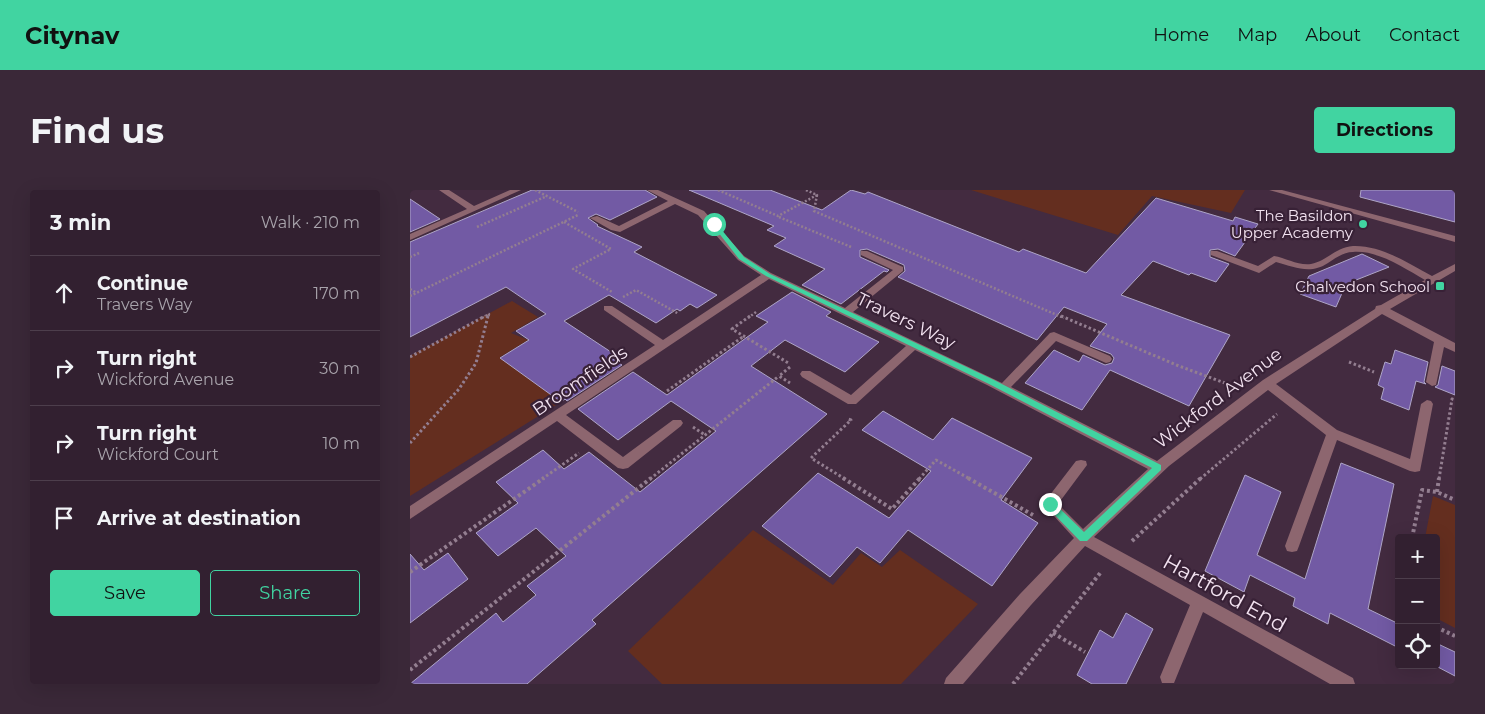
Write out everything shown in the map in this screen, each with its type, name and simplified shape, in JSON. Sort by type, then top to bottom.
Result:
[{"type":"street","points":[[443,190],[473,210]]},
{"type":"street","points":[[410,237],[518,190]]},
{"type":"street","name":"Travers Way","points":[[651,190],[701,212],[742,258],[768,275],[1004,388],[1158,468]]},
{"type":"street","points":[[1274,190],[1455,239]]},
{"type":"street","points":[[594,218],[620,229],[675,201]]},
{"type":"street","points":[[1214,253],[1259,270],[1274,259],[1306,268],[1319,266],[1342,251],[1359,250],[1393,259],[1432,280]]},
{"type":"street","points":[[846,312],[900,269],[860,251]]},
{"type":"street","name":"Wickford Avenue","points":[[952,684],[1007,618],[1084,538],[1158,468],[1267,383],[1380,308],[1455,267]]},
{"type":"street","name":"Broomfields","points":[[410,513],[559,416],[768,275]]},
{"type":"street","points":[[608,308],[664,346]]},
{"type":"street","points":[[1380,308],[1455,348]]},
{"type":"street","points":[[1004,388],[1054,336],[1106,358]]},
{"type":"street","points":[[1432,382],[1440,340]]},
{"type":"street","points":[[806,374],[852,401],[914,345]]},
{"type":"street","points":[[1267,383],[1333,433],[1415,467],[1427,404]]},
{"type":"street","points":[[559,416],[623,464],[677,423]]},
{"type":"street","points":[[1292,546],[1333,433]]},
{"type":"street","name":"Hartford End","points":[[1081,465],[1050,504],[1084,538],[1347,684]]},
{"type":"street","points":[[1168,677],[1199,603]]},
{"type":"path","points":[[410,296],[581,214],[535,190]]},
{"type":"path","points":[[718,190],[860,251]]},
{"type":"path","points":[[806,190],[817,195]]},
{"type":"path","points":[[778,216],[817,195]]},
{"type":"path","points":[[817,195],[814,211],[1179,366],[1253,394]]},
{"type":"path","points":[[564,222],[611,248],[573,269],[613,293]]},
{"type":"path","points":[[867,240],[872,236]]},
{"type":"path","points":[[410,289],[417,293]]},
{"type":"path","points":[[621,298],[636,290],[687,319]]},
{"type":"path","points":[[410,670],[792,365],[732,329],[756,312]]},
{"type":"path","points":[[410,357],[489,314],[476,363],[460,389],[410,443]]},
{"type":"path","points":[[666,391],[744,336]]},
{"type":"path","points":[[1349,362],[1374,372]]},
{"type":"path","points":[[779,376],[795,386]]},
{"type":"path","points":[[1437,492],[1452,399],[1455,400]]},
{"type":"path","points":[[1132,540],[1250,435],[1284,409]]},
{"type":"path","points":[[843,415],[851,420],[812,458],[892,509],[936,460],[1033,515]]},
{"type":"path","points":[[410,572],[594,442]]},
{"type":"path","points":[[1413,534],[1422,490],[1437,492],[1455,500]]},
{"type":"path","points":[[1013,684],[1101,572]]},
{"type":"path","points":[[1440,629],[1455,636]]},
{"type":"path","points":[[1053,633],[1085,652]]},
{"type":"shaded area","points":[[971,190],[1245,190],[1231,213],[1152,196],[1118,235]]},
{"type":"shaded area","points":[[512,301],[538,317],[511,333],[528,340],[500,357],[561,402],[410,496],[410,356]]},
{"type":"shaded area","points":[[1433,496],[1455,505],[1455,628],[1440,620],[1440,534],[1426,534]]},
{"type":"shaded area","points":[[753,530],[833,585],[861,553],[882,567],[900,550],[978,604],[901,684],[662,684],[628,651]]},
{"type":"building","points":[[532,190],[645,190],[657,197],[610,220],[596,214],[588,218],[597,226],[642,247],[634,252],[717,295],[697,308],[690,304],[680,311],[677,309],[656,323],[609,295],[564,321],[614,354],[610,357],[622,365],[567,401],[565,399],[561,402],[500,358],[529,340],[516,331],[546,314],[506,287],[410,337],[410,242]]},
{"type":"building","points":[[689,190],[770,190],[822,210],[851,190],[865,194],[868,192],[1019,252],[1023,249],[1086,273],[1156,198],[1233,221],[1235,217],[1258,224],[1235,256],[1218,249],[1210,250],[1210,257],[1229,264],[1216,282],[1191,273],[1189,275],[1153,261],[1121,295],[1230,335],[1189,406],[1110,370],[1082,410],[1025,383],[1054,350],[1079,362],[1083,355],[1105,365],[1112,363],[1114,358],[1111,354],[1090,346],[1107,324],[1064,307],[1037,340],[898,277],[905,271],[904,265],[867,249],[860,250],[860,257],[889,270],[887,272],[884,271],[841,304],[802,285],[825,269],[774,246],[786,238],[767,230],[774,226]]},
{"type":"building","points":[[1361,190],[1455,190],[1455,222],[1360,197]]},
{"type":"building","points":[[410,199],[440,219],[410,232]]},
{"type":"building","points":[[1362,254],[1389,267],[1346,284],[1336,307],[1300,294],[1309,276]]},
{"type":"building","points":[[792,292],[831,312],[826,316],[879,342],[845,372],[785,340],[751,366],[827,414],[592,620],[596,624],[527,684],[410,684],[496,613],[503,622],[536,595],[527,586],[566,556],[536,528],[498,556],[476,533],[518,503],[496,482],[543,450],[564,469],[589,452],[640,492],[716,431],[671,401],[618,440],[578,409],[633,372],[667,395],[768,322],[756,316]]},
{"type":"building","points":[[1395,350],[1428,362],[1424,382],[1426,384],[1416,381],[1409,410],[1381,399],[1384,388],[1378,385],[1385,362],[1391,364]]},
{"type":"building","points":[[1442,366],[1455,371],[1455,395],[1435,387],[1438,385]]},
{"type":"building","points":[[883,411],[933,440],[952,418],[1032,458],[1001,500],[1038,523],[992,586],[908,530],[880,563],[857,547],[830,577],[762,526],[818,473],[889,518],[931,471],[862,430]]},
{"type":"building","points":[[1341,463],[1394,484],[1368,609],[1395,622],[1395,646],[1330,613],[1328,624],[1293,606],[1295,598],[1250,575],[1244,592],[1205,571],[1245,475],[1281,492],[1257,555],[1305,579]]},
{"type":"building","points":[[448,553],[468,579],[410,623],[410,554],[424,570]]},
{"type":"building","points":[[1126,613],[1153,629],[1126,684],[1092,684],[1077,675],[1100,630],[1113,638]]},
{"type":"building","points":[[1440,645],[1455,652],[1455,676],[1440,668]]},
{"type":"place","name":"The Basildon Upper Academy","points":[[1363,224]]},
{"type":"place","name":"Chalvedon School","points":[[1440,286]]},
{"type":"route","points":[[714,224],[742,258],[768,275],[991,382],[1158,468],[1084,538],[1050,504]]}]
